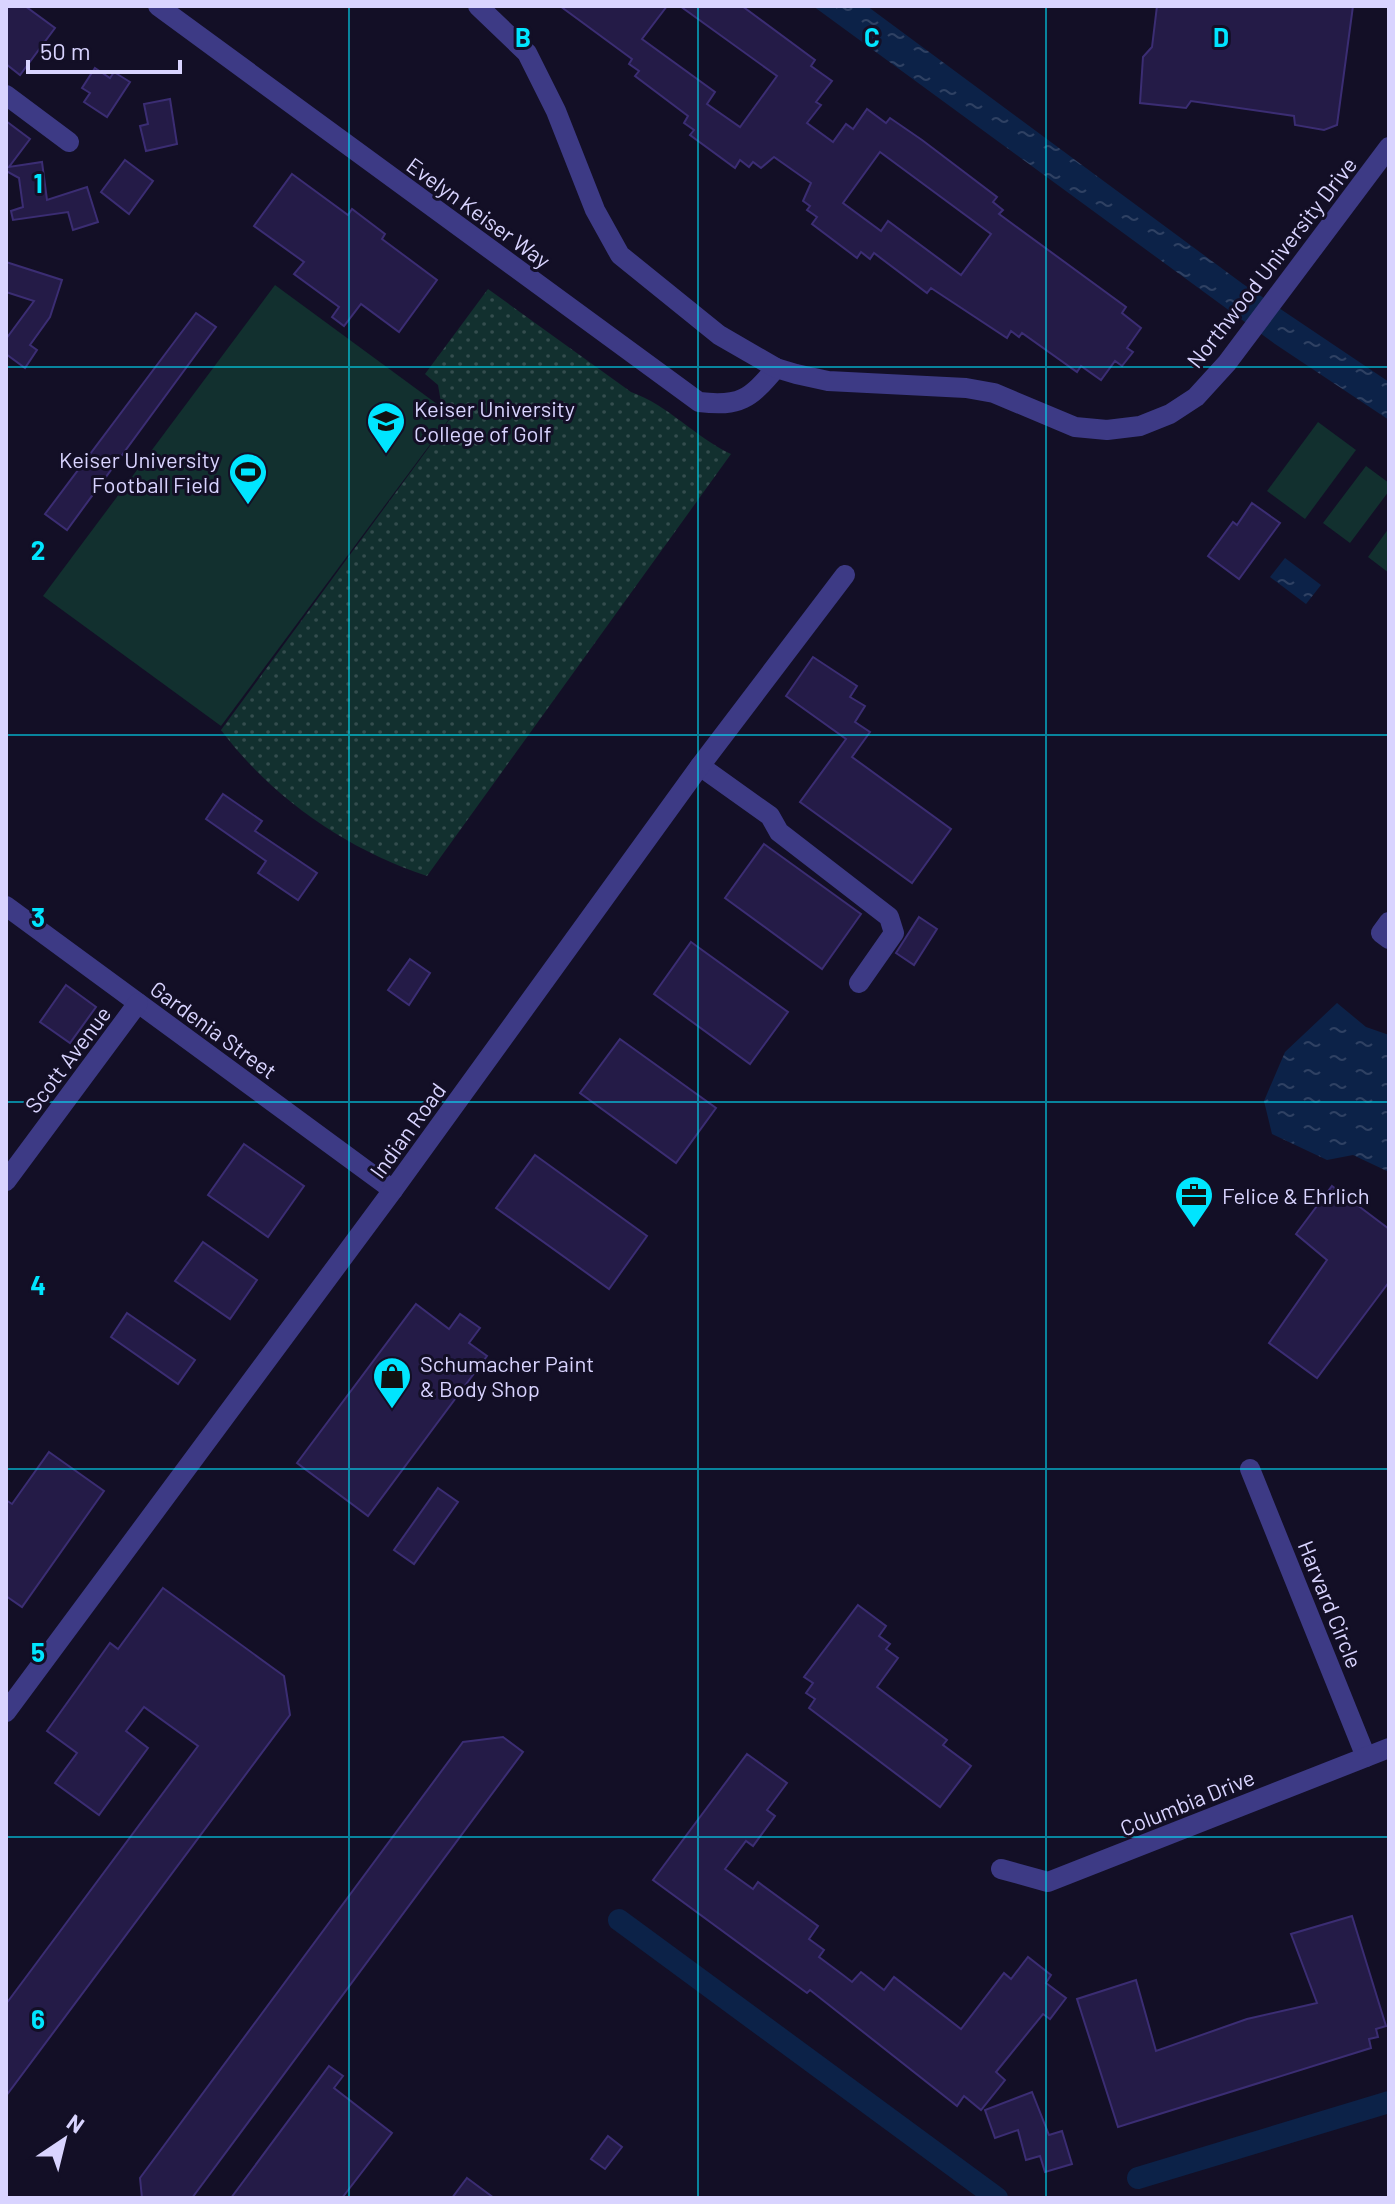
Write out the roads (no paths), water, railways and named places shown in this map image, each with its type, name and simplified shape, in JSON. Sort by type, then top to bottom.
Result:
[{"type":"street","name":"Evelyn Keiser Way","points":[[158,6],[699,402],[729,405],[755,393],[776,368]]},
{"type":"street","name":"Northwood University Drive","points":[[478,6],[527,53],[556,111],[595,210],[620,255],[719,335],[776,368],[828,381],[966,388],[1007,398],[1075,427],[1123,429],[1170,414],[1196,397],[1249,334],[1389,147]]},
{"type":"street","points":[[6,95],[69,142]]},
{"type":"street","name":"Indian Road","points":[[6,1712],[393,1190],[700,766],[845,575]]},
{"type":"street","points":[[700,766],[770,816],[779,832],[889,917],[894,933],[859,983]]},
{"type":"street","name":"Gardenia Street","points":[[6,906],[393,1190]]},
{"type":"street","points":[[1389,922],[1381,933],[1389,939]]},
{"type":"street","name":"Scott Avenue","points":[[6,1181],[138,1003]]},
{"type":"street","name":"Harvard Circle","points":[[1250,1469],[1366,1757]]},
{"type":"street","name":"Columbia Drive","points":[[1001,1869],[1048,1882],[1389,1748]]},
{"type":"water","points":[[813,6],[867,6],[1243,284],[1389,382],[1389,420],[1275,344]]},
{"type":"water","points":[[1285,558],[1321,585],[1306,604],[1270,577]]},
{"type":"water","points":[[1337,1003],[1366,1027],[1389,1035],[1389,1172],[1353,1155],[1327,1160],[1272,1134],[1264,1101],[1285,1052]]},
{"type":"waterway","points":[[619,1920],[997,2198]]},
{"type":"waterway","points":[[1138,2178],[1389,2102]]},
{"type":"place","name":"Keiser University College of Golf","points":[[386,455]]},
{"type":"place","name":"Keiser University Football Field","points":[[248,506]]},
{"type":"place","name":"Felice & Ehrlich","points":[[1194,1229]]},
{"type":"place","name":"Schumacher Paint & Body Shop","points":[[392,1410]]}]
